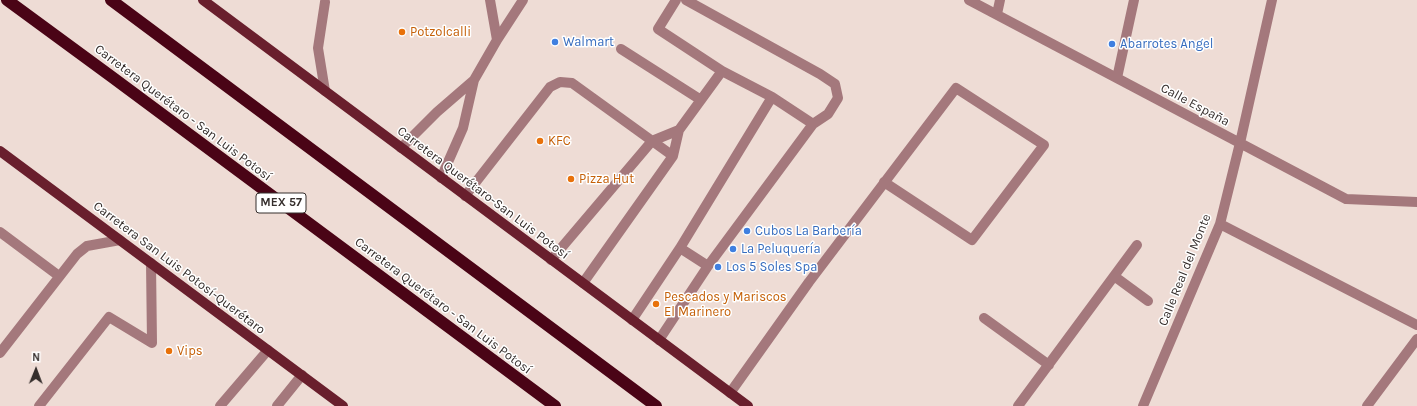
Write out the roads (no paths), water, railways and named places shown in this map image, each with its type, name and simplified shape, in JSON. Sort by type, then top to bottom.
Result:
[{"type":"highway","name":"Carretera Querétaro - San Luis Potosí","points":[[7,0],[555,406]]},
{"type":"highway","points":[[111,0],[656,406]]},
{"type":"main road","name":"Carretera Querétaro-San Luis Potosí","points":[[202,0],[748,406]]},
{"type":"main road","name":"Carretera San Luis Potosí-Querétaro","points":[[0,151],[302,375],[337,404]]},
{"type":"street","points":[[490,0],[496,40]]},
{"type":"street","points":[[441,178],[463,128],[474,80],[496,40],[523,0]]},
{"type":"street","points":[[676,0],[658,29],[722,71],[772,97],[813,124]]},
{"type":"street","points":[[659,340],[708,266],[813,124],[828,114],[838,98],[835,84],[820,74],[686,0]]},
{"type":"street","name":"Calle España","points":[[969,0],[1346,199],[1417,202]]},
{"type":"street","points":[[996,14],[1000,0]]},
{"type":"street","points":[[1117,78],[1134,0]]},
{"type":"street","name":"Calle Real del Monte","points":[[1143,406],[1220,224],[1272,0]]},
{"type":"street","points":[[325,1],[318,48],[325,91]]},
{"type":"street","points":[[621,49],[701,100]]},
{"type":"street","points":[[583,283],[673,156],[680,130],[722,71]]},
{"type":"street","points":[[401,148],[437,112],[474,80]]},
{"type":"street","points":[[465,196],[550,87],[560,82],[572,83],[673,156]]},
{"type":"street","points":[[730,393],[809,282],[884,182],[956,88],[1044,145],[972,240],[884,182]]},
{"type":"street","points":[[632,320],[680,248],[772,97]]},
{"type":"street","points":[[551,260],[652,141],[680,130]]},
{"type":"street","points":[[1220,224],[1417,325]]},
{"type":"street","points":[[0,232],[59,276]]},
{"type":"street","points":[[1,351],[77,254],[87,246],[120,240]]},
{"type":"street","points":[[1018,406],[1137,245]]},
{"type":"street","points":[[680,248],[708,266]]},
{"type":"street","points":[[39,406],[109,317],[152,344],[151,263]]},
{"type":"street","points":[[1114,276],[1148,300]]},
{"type":"street","points":[[984,318],[1049,365]]},
{"type":"street","points":[[1367,406],[1417,339]]},
{"type":"street","points":[[220,406],[268,350]]},
{"type":"street","points":[[277,406],[302,375]]},
{"type":"place","name":"Potzolcalli","points":[[402,32]]},
{"type":"place","name":"Walmart","points":[[555,42]]},
{"type":"place","name":"Abarrotes Angel","points":[[1112,44]]},
{"type":"place","name":"KFC","points":[[540,141]]},
{"type":"place","name":"Pizza Hut","points":[[571,179]]},
{"type":"place","name":"Cubos La Barbería","points":[[747,231]]},
{"type":"place","name":"La Peluquería","points":[[733,249]]},
{"type":"place","name":"Los 5 Soles Spa","points":[[718,267]]},
{"type":"place","name":"Pescados y Mariscos El Marinero","points":[[656,304]]},
{"type":"place","name":"Vips","points":[[169,351]]}]
